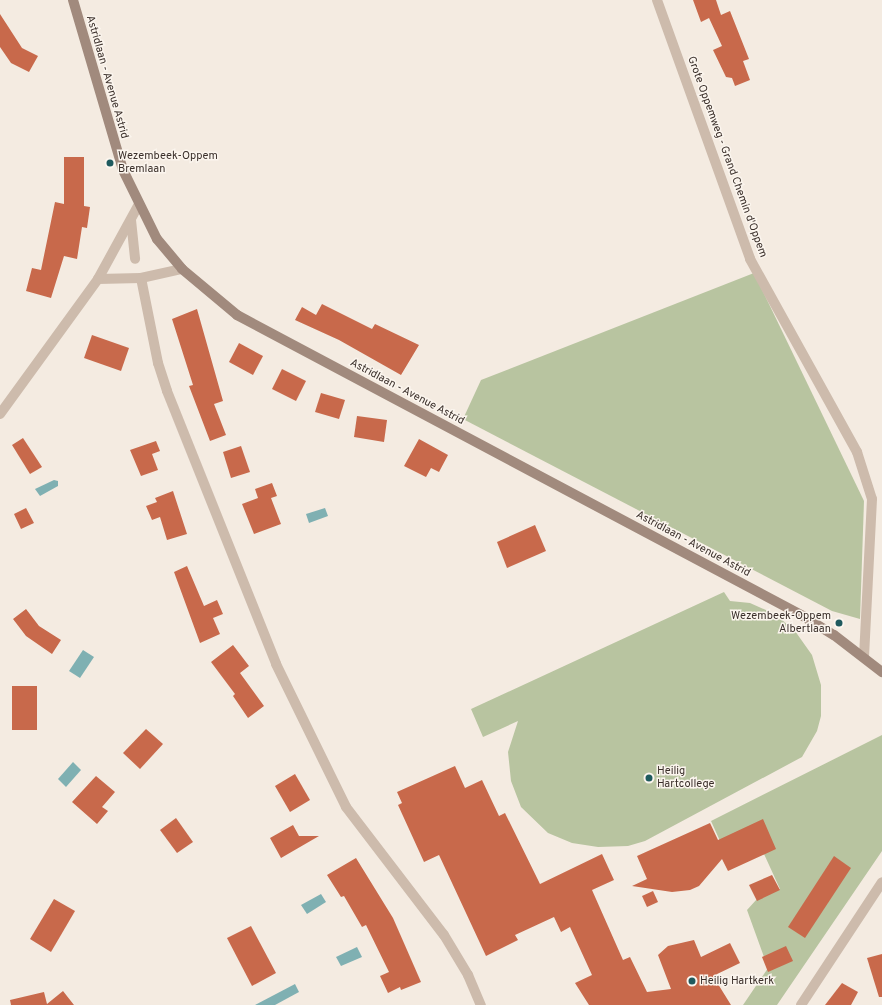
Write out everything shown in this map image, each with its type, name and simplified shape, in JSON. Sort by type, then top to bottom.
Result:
[{"type":"street","name":"Astridlaan - Avenue Astrid","points":[[73,0],[109,129],[123,170],[157,239],[182,269],[237,315],[803,616],[864,657],[882,672]]},
{"type":"street","name":"Grote Oppemweg - Grand Chemin d'Oppem","points":[[657,0],[750,259],[810,370],[834,407],[860,460],[872,499],[864,657]]},
{"type":"street","points":[[0,414],[98,279],[139,204]]},
{"type":"street","points":[[131,220],[136,259]]},
{"type":"street","points":[[98,279],[141,278],[182,269]]},
{"type":"street","points":[[141,278],[158,363],[167,391],[276,664],[346,807],[444,935],[468,975],[481,1005]]},
{"type":"street","points":[[801,1005],[882,882]]},
{"type":"green space","points":[[754,273],[864,501],[860,619],[832,611],[463,419],[481,380]]},
{"type":"green space","points":[[724,592],[730,601],[750,603],[775,614],[795,631],[812,655],[821,685],[821,716],[817,731],[802,757],[645,841],[628,846],[598,847],[572,843],[548,833],[521,807],[511,781],[508,752],[518,721],[483,737],[471,709]]},
{"type":"green space","points":[[882,735],[882,851],[777,1005],[743,1005],[768,968],[747,910],[757,899],[780,889],[764,854],[720,841],[711,821]]},
{"type":"water","points":[[54,480],[58,481],[58,486],[40,496],[35,489]]},
{"type":"water","points":[[325,508],[328,516],[309,523],[306,514]]},
{"type":"water","points":[[83,650],[94,657],[80,678],[69,671]]},
{"type":"water","points":[[73,762],[81,770],[66,787],[58,779]]},
{"type":"water","points":[[321,894],[326,902],[307,914],[301,905]]},
{"type":"water","points":[[357,947],[362,957],[341,966],[336,957]]},
{"type":"water","points":[[295,984],[299,992],[275,1005],[255,1005]]},
{"type":"building","points":[[693,0],[716,0],[721,15],[730,11],[749,59],[743,61],[750,80],[735,86],[732,78],[726,77],[713,50],[722,46],[709,18],[701,22]]},
{"type":"building","points":[[0,14],[22,48],[38,56],[29,72],[11,63],[0,47]]},
{"type":"building","points":[[64,157],[84,157],[84,206],[90,207],[87,228],[82,227],[77,259],[64,256],[51,298],[26,291],[32,268],[41,270],[55,202],[64,204]]},
{"type":"building","points":[[322,304],[372,329],[375,324],[419,345],[401,375],[339,340],[295,320],[302,307],[316,315]]},
{"type":"building","points":[[197,309],[223,401],[214,404],[226,435],[210,441],[189,386],[193,385],[172,319]]},
{"type":"building","points":[[92,335],[129,348],[121,371],[84,358]]},
{"type":"building","points":[[239,343],[263,356],[253,375],[229,362]]},
{"type":"building","points":[[282,369],[306,381],[296,401],[272,389]]},
{"type":"building","points":[[321,393],[345,400],[339,419],[315,412]]},
{"type":"building","points":[[357,416],[387,420],[384,442],[354,437]]},
{"type":"building","points":[[23,438],[42,467],[30,474],[12,445]]},
{"type":"building","points":[[419,439],[448,455],[439,472],[431,468],[426,477],[404,466]]},
{"type":"building","points":[[156,441],[160,451],[152,454],[158,470],[141,476],[130,450]]},
{"type":"building","points":[[241,446],[250,472],[231,478],[223,452]]},
{"type":"building","points":[[272,483],[277,496],[271,498],[281,524],[254,534],[242,504],[258,498],[255,489]]},
{"type":"building","points":[[173,491],[187,534],[167,540],[160,517],[152,520],[146,506],[157,502],[155,498]]},
{"type":"building","points":[[26,508],[34,523],[21,529],[14,514]]},
{"type":"building","points":[[535,525],[546,551],[507,568],[497,542]]},
{"type":"building","points":[[187,566],[204,606],[217,600],[223,614],[213,618],[220,634],[200,643],[174,572]]},
{"type":"building","points":[[26,609],[39,626],[61,640],[52,654],[26,636],[13,619]]},
{"type":"building","points":[[233,645],[249,666],[240,673],[264,706],[248,718],[233,696],[235,694],[211,662]]},
{"type":"building","points":[[12,686],[37,686],[37,730],[12,730]]},
{"type":"building","points":[[146,729],[163,744],[140,769],[123,753]]},
{"type":"building","points":[[455,766],[465,788],[482,780],[499,816],[505,813],[540,884],[602,854],[614,880],[592,890],[623,960],[630,957],[647,992],[671,989],[658,955],[668,946],[694,940],[701,957],[730,943],[740,963],[713,976],[731,1005],[589,1005],[575,983],[592,975],[570,927],[561,932],[554,917],[515,935],[518,940],[486,956],[439,855],[424,862],[398,805],[402,803],[397,792]]},
{"type":"building","points":[[295,774],[310,800],[290,812],[275,786]]},
{"type":"building","points":[[96,776],[115,792],[102,807],[108,811],[97,824],[72,802]]},
{"type":"building","points":[[176,818],[193,842],[177,853],[160,830]]},
{"type":"building","points":[[763,819],[776,849],[728,871],[722,859],[699,886],[690,890],[672,892],[632,886],[647,879],[637,856],[710,823],[718,840]]},
{"type":"building","points":[[293,825],[299,836],[319,836],[281,858],[270,838]]},
{"type":"building","points":[[834,856],[851,868],[805,938],[788,927]]},
{"type":"building","points":[[356,858],[393,918],[421,982],[401,990],[400,987],[388,993],[380,976],[389,972],[366,925],[362,927],[344,896],[341,897],[327,875]]},
{"type":"building","points":[[772,875],[780,890],[757,901],[749,885]]},
{"type":"building","points":[[653,891],[658,902],[647,907],[642,896]]},
{"type":"building","points":[[54,899],[75,911],[51,952],[30,939]]},
{"type":"building","points":[[251,926],[276,973],[252,986],[227,938]]},
{"type":"building","points":[[786,946],[793,961],[768,972],[762,957]]},
{"type":"building","points":[[882,954],[882,997],[879,997],[867,958]]},
{"type":"building","points":[[842,983],[858,992],[851,1005],[825,1005]]},
{"type":"building","points":[[63,991],[74,1005],[11,1005],[10,1000],[44,992],[47,1004]]},
{"type":"place","name":"Wezembeek-Oppem Bremlaan","points":[[110,163]]},
{"type":"place","name":"Wezembeek-Oppem Albertlaan","points":[[839,623]]},
{"type":"place","name":"Heilig Hartcollege","points":[[649,778]]},
{"type":"place","name":"Heilig Hartkerk","points":[[692,981]]}]
